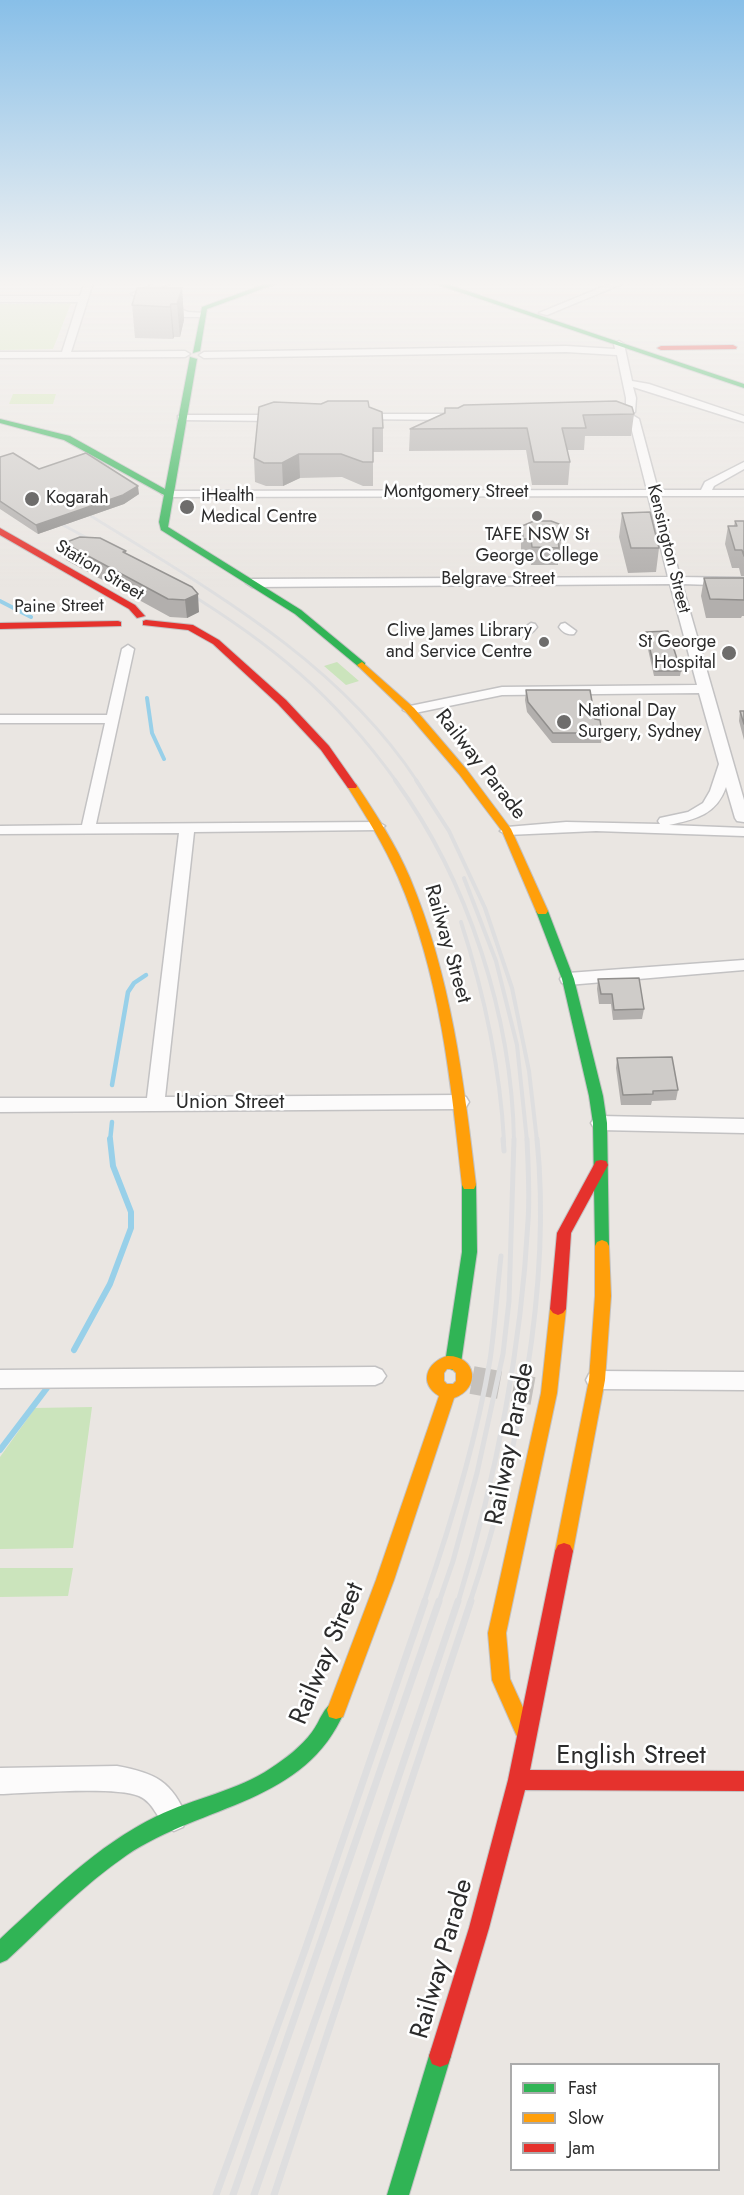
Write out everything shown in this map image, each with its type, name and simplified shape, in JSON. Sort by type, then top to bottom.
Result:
[{"type":"main road","points":[[0,421],[15,427],[67,438],[147,485],[168,494],[188,385]]},
{"type":"main road","name":"Railway Parade","points":[[168,494],[163,525],[173,535],[312,622],[410,710],[463,772],[507,831],[568,978],[596,1096],[600,1123],[604,1227],[603,1296],[597,1380],[518,1780],[479,1928],[398,2195]]},
{"type":"main road","name":"Station Street","points":[[0,531],[132,607],[143,620]]},
{"type":"main road","name":"Station Street","points":[[40,556],[43,561],[110,603],[121,621]]},
{"type":"main road","name":"Paine Street","points":[[0,626],[121,621],[122,628],[133,630],[142,627],[143,620]]},
{"type":"main road","name":"Railway Street","points":[[143,620],[183,626],[199,631],[265,685],[310,729],[333,758],[378,826],[408,885],[435,960],[460,1102],[472,1232],[465,1293],[453,1363]]},
{"type":"main road","name":"Railway Parade","points":[[526,1734],[501,1680],[497,1633],[549,1393],[562,1246],[567,1224],[601,1165]]},
{"type":"main road","points":[[562,1246],[577,1226],[604,1227]]},
{"type":"main road","points":[[453,1363],[465,1371],[469,1379],[462,1386],[448,1390],[437,1384],[434,1376],[440,1366],[453,1363]]},
{"type":"main road","name":"Railway Street","points":[[0,1953],[80,1880],[139,1836],[174,1818],[249,1789],[282,1773],[308,1754],[331,1722],[395,1557],[448,1390]]},
{"type":"main road","points":[[533,1391],[549,1393]]},
{"type":"main road","name":"English Street","points":[[518,1780],[744,1781]]},
{"type":"street","name":"Kensington Street","points":[[628,385],[631,398],[636,406],[633,414],[675,581],[742,824]]},
{"type":"street","points":[[643,385],[744,419]]},
{"type":"street","points":[[351,418],[471,417]]},
{"type":"street","points":[[182,418],[292,418]]},
{"type":"street","points":[[705,492],[709,484],[744,465]]},
{"type":"street","name":"Montgomery Street","points":[[168,494],[653,491],[744,493]]},
{"type":"street","points":[[377,592],[380,586],[394,581]]},
{"type":"street","name":"Belgrave Street","points":[[252,583],[744,582]]},
{"type":"street","points":[[88,829],[128,649]]},
{"type":"street","points":[[410,710],[502,691],[704,689]]},
{"type":"street","points":[[0,719],[112,719]]},
{"type":"street","points":[[655,823],[694,816],[707,809],[716,796],[726,765]]},
{"type":"street","points":[[615,826],[655,823],[742,824]]},
{"type":"street","points":[[507,831],[543,826],[742,824]]},
{"type":"street","points":[[0,830],[378,826]]},
{"type":"street","points":[[156,1104],[187,829]]},
{"type":"street","points":[[568,978],[744,965]]},
{"type":"street","name":"Union Street","points":[[0,1105],[460,1102]]},
{"type":"street","points":[[600,1123],[744,1126]]},
{"type":"street","points":[[0,1379],[375,1376]]},
{"type":"street","points":[[597,1380],[744,1381]]},
{"type":"street","points":[[0,1780],[117,1779],[144,1784],[160,1795],[174,1818]]},
{"type":"green space","points":[[13,394],[56,394],[53,404],[9,404]]},
{"type":"green space","points":[[337,662],[359,681],[346,685],[324,666]]},
{"type":"green space","points":[[92,1407],[73,1548],[0,1549],[0,1457],[35,1408]]},
{"type":"green space","points":[[0,1568],[73,1568],[68,1596],[0,1597]]},
{"type":"building","points":[[328,401],[368,401],[369,407],[382,412],[383,428],[373,428],[373,462],[363,462],[341,454],[299,454],[282,463],[264,463],[254,458],[259,407],[274,402],[321,404]]},
{"type":"building","points":[[616,401],[632,407],[634,414],[583,415],[586,428],[562,428],[570,462],[534,462],[527,428],[410,429],[445,413],[445,408],[458,408],[464,405]]},
{"type":"building","points":[[13,453],[39,469],[86,453],[138,486],[123,495],[36,525],[0,501],[0,457]]},
{"type":"building","points":[[650,512],[659,548],[631,548],[622,513]]},
{"type":"building","points":[[534,521],[551,521],[559,524],[561,540],[558,540],[559,548],[532,547],[531,539],[523,539],[522,526]]},
{"type":"building","points":[[735,521],[744,521],[744,556],[742,550],[735,550],[728,526],[737,526]]},
{"type":"building","points":[[80,537],[100,538],[192,587],[198,594],[185,600],[168,599],[64,543]]},
{"type":"building","points":[[704,578],[744,578],[744,600],[710,599]]},
{"type":"building","points":[[668,631],[681,671],[655,671],[646,632]]},
{"type":"building","name":"National Day Surgery, Sydney","points":[[526,690],[590,690],[595,719],[600,720],[602,733],[553,733],[528,702]]},
{"type":"building","points":[[740,711],[744,711],[744,724]]},
{"type":"building","points":[[639,978],[644,1009],[614,1010],[612,994],[601,994],[598,979]]},
{"type":"building","points":[[672,1057],[678,1090],[623,1095],[617,1058]]},
{"type":"waterway","points":[[0,601],[31,617]]},
{"type":"waterway","points":[[147,698],[152,733],[164,759]]},
{"type":"waterway","points":[[112,1085],[128,992],[134,983],[146,975]]},
{"type":"waterway","points":[[110,1140],[112,1122]]},
{"type":"waterway","points":[[74,1350],[110,1284],[131,1228],[131,1212],[113,1166],[110,1140]]},
{"type":"waterway","points":[[0,1450],[47,1388]]},
{"type":"tunnel","points":[[472,1380],[533,1391]]},
{"type":"railway","points":[[91,516],[226,601],[311,664],[349,699],[385,738],[417,781]]},
{"type":"railway","points":[[63,525],[100,545]]},
{"type":"railway","points":[[182,589],[245,630],[300,673],[349,722],[396,781]]},
{"type":"railway","points":[[395,780],[421,819],[444,861],[481,951],[495,998],[505,1046],[514,1140]]},
{"type":"railway","points":[[416,780],[449,831],[485,908],[512,988],[529,1071],[537,1141]]},
{"type":"railway","points":[[464,878],[496,961],[517,1045],[527,1141]]},
{"type":"railway","points":[[461,922],[490,1030],[499,1085],[504,1141]]},
{"type":"railway","points":[[503,1139],[504,1151]]},
{"type":"railway","points":[[458,1602],[495,1462],[513,1366],[525,1270],[529,1190],[527,1139]]},
{"type":"railway","points":[[470,1602],[502,1491],[527,1374],[535,1314],[539,1255],[540,1196],[537,1139]]},
{"type":"railway","points":[[439,1602],[453,1561],[477,1473],[503,1354],[509,1301],[514,1140]]},
{"type":"railway","points":[[424,1602],[453,1513],[478,1421],[490,1360],[501,1256]]},
{"type":"railway","points":[[216,2195],[305,1950],[425,1601]]},
{"type":"railway","points":[[233,2195],[439,1601]]},
{"type":"railway","points":[[254,2195],[458,1601]]},
{"type":"railway","points":[[274,2195],[471,1601]]},
{"type":"traffic: fast","points":[[188,385],[163,522],[164,528],[298,612],[362,665]]},
{"type":"traffic: fast","points":[[0,421],[67,438],[168,494]]},
{"type":"traffic: fast","points":[[542,911],[568,979],[596,1096],[600,1123],[602,1246]]},
{"type":"traffic: fast","points":[[453,1363],[469,1252],[469,1185]]},
{"type":"traffic: fast","points":[[0,1953],[66,1891],[120,1848],[167,1822],[250,1790],[299,1761],[319,1739],[336,1710]]},
{"type":"traffic: fast","points":[[398,2195],[440,2056]]},
{"type":"traffic: slow","points":[[362,665],[410,710],[463,772],[507,831],[542,911]]},
{"type":"traffic: slow","points":[[352,786],[381,831],[404,878],[437,977],[448,1029],[469,1185]]},
{"type":"traffic: slow","points":[[564,1551],[597,1380],[603,1296],[602,1246]]},
{"type":"traffic: slow","points":[[526,1734],[501,1680],[497,1633],[549,1393],[558,1309]]},
{"type":"traffic: slow","points":[[450,1362],[456,1363],[464,1371],[465,1377],[464,1383],[456,1391],[450,1392],[444,1391],[436,1383],[435,1377],[436,1371],[444,1363],[450,1362]]},
{"type":"traffic: slow","points":[[336,1710],[385,1580],[449,1390]]},
{"type":"traffic: jam","points":[[0,531],[132,607],[140,616]]},
{"type":"traffic: jam","points":[[146,623],[190,627],[216,642],[282,702],[325,748],[352,786]]},
{"type":"traffic: jam","points":[[0,626],[118,624]]},
{"type":"traffic: jam","points":[[558,1309],[564,1233],[601,1165]]},
{"type":"traffic: jam","points":[[440,2056],[479,1928],[518,1780],[564,1551]]},
{"type":"traffic: jam","points":[[518,1780],[744,1781]]},
{"type":"place","name":"Kogarah","points":[[32,499]]},
{"type":"place","name":"iHealth Medical Centre","points":[[187,507]]},
{"type":"place","name":"TAFE NSW St George College","points":[[537,516]]},
{"type":"place","name":"Clive James Library and Service Centre","points":[[544,642]]},
{"type":"place","name":"St George Hospital","points":[[729,653]]},
{"type":"place","name":"National Day Surgery, Sydney","points":[[564,722]]}]
